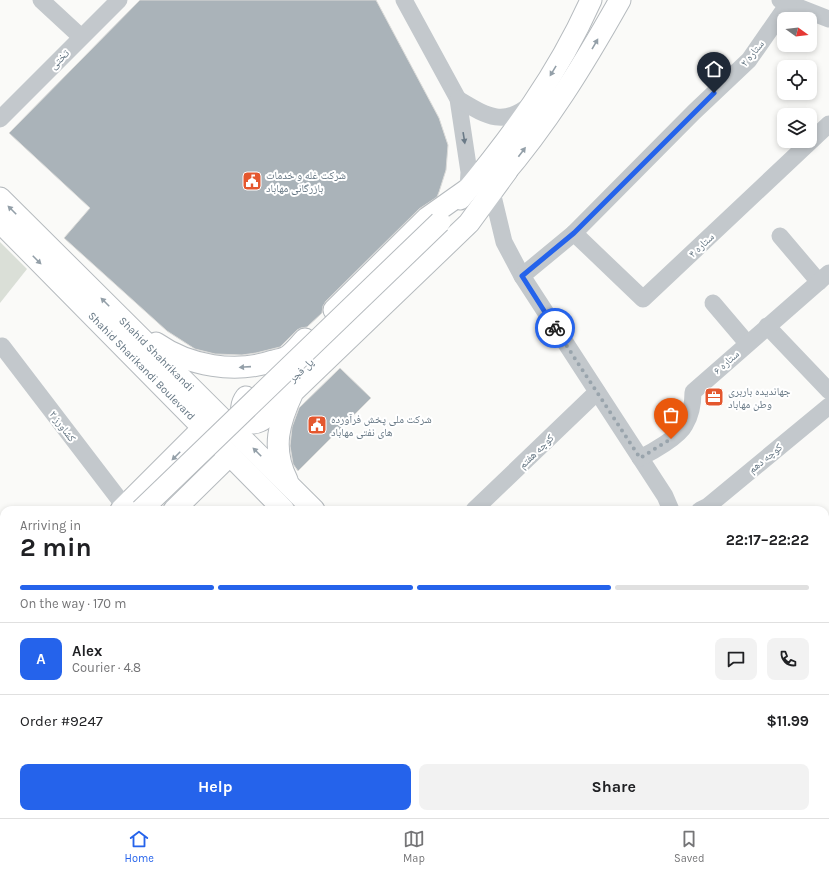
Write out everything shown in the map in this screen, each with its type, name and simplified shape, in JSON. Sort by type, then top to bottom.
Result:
[{"type":"main road","points":[[444,226],[468,189],[502,147],[537,99],[578,30],[591,0]]},
{"type":"main road","points":[[468,189],[427,218],[247,396],[241,404],[241,413],[243,417],[251,422],[260,422],[469,223],[554,109],[594,46],[620,0]]},
{"type":"main road","points":[[132,506],[444,226],[486,195],[507,171]]},
{"type":"main road","name":"Shahid Shahrikandi","points":[[0,198],[310,506]]},
{"type":"main road","name":"Shahid Sharikandi Boulevard","points":[[0,222],[280,506]]},
{"type":"main road","name":"پل فجر","points":[[158,506],[444,226]]},
{"type":"main road","points":[[124,321],[161,347],[184,358],[210,365],[246,368],[267,364],[288,356]]},
{"type":"main road","points":[[291,487],[282,470],[278,454],[279,435],[283,413],[293,392]]},
{"type":"main road","points":[[132,506],[203,428]]},
{"type":"main road","points":[[178,506],[230,455]]},
{"type":"street","points":[[41,0],[81,37]]},
{"type":"street","name":"تختی","points":[[0,119],[120,0]]},
{"type":"street","points":[[404,0],[458,99],[469,172],[468,189]]},
{"type":"street","points":[[784,2],[829,18]]},
{"type":"street","name":"ستاره ۲","points":[[522,276],[574,233],[694,112],[749,60],[784,2]]},
{"type":"street","points":[[458,99],[480,112],[493,117],[508,116],[522,112],[537,99]]},
{"type":"street","name":"ستاره ۴","points":[[574,233],[643,300],[829,124]]},
{"type":"street","points":[[492,192],[504,242],[522,276],[665,496],[667,506]]},
{"type":"street","points":[[780,236],[824,277]]},
{"type":"street","name":"ستاره ۶","points":[[640,458],[671,439],[685,426],[692,404],[693,392],[824,277]]},
{"type":"street","points":[[713,303],[748,343]]},
{"type":"street","points":[[767,326],[829,391]]},
{"type":"street","name":"کشاورز ۲","points":[[2,346],[127,506]]},
{"type":"street","name":"کوچه هفتم","points":[[478,506],[597,392]]},
{"type":"street","name":"کوچه دهم","points":[[708,506],[829,406]]},
{"type":"shaded area","points":[[0,242],[27,269],[0,303]]},
{"type":"building","name":"شرکت غله و خدمات بازرگانی مهاباد","points":[[140,0],[376,0],[439,118],[448,145],[446,170],[437,197],[419,209],[326,301],[323,306],[322,313],[307,327],[297,330],[280,347],[242,355],[215,354],[195,349],[167,331],[64,238],[90,208],[9,133]]},
{"type":"building","name":"شرکت ملی پخش فرآورده های نفتی مهاباد","points":[[340,368],[371,398],[298,471],[293,464],[290,446],[292,427],[299,408]]},
{"type":"way so far","points":[[555,328],[640,458],[654,451],[671,439]]},
{"type":"place","name":"شرکت غله و خدمات بازرگانی مهاباد","points":[[252,181]]},
{"type":"place","name":"جهاندیده باربری وطن مهاباد","points":[[714,397]]},
{"type":"place","name":"شرکت ملی پخش فرآورده های نفتی مهاباد","points":[[317,425]]},
{"type":"route","points":[[555,328],[522,276],[574,233],[714,93]]}]
